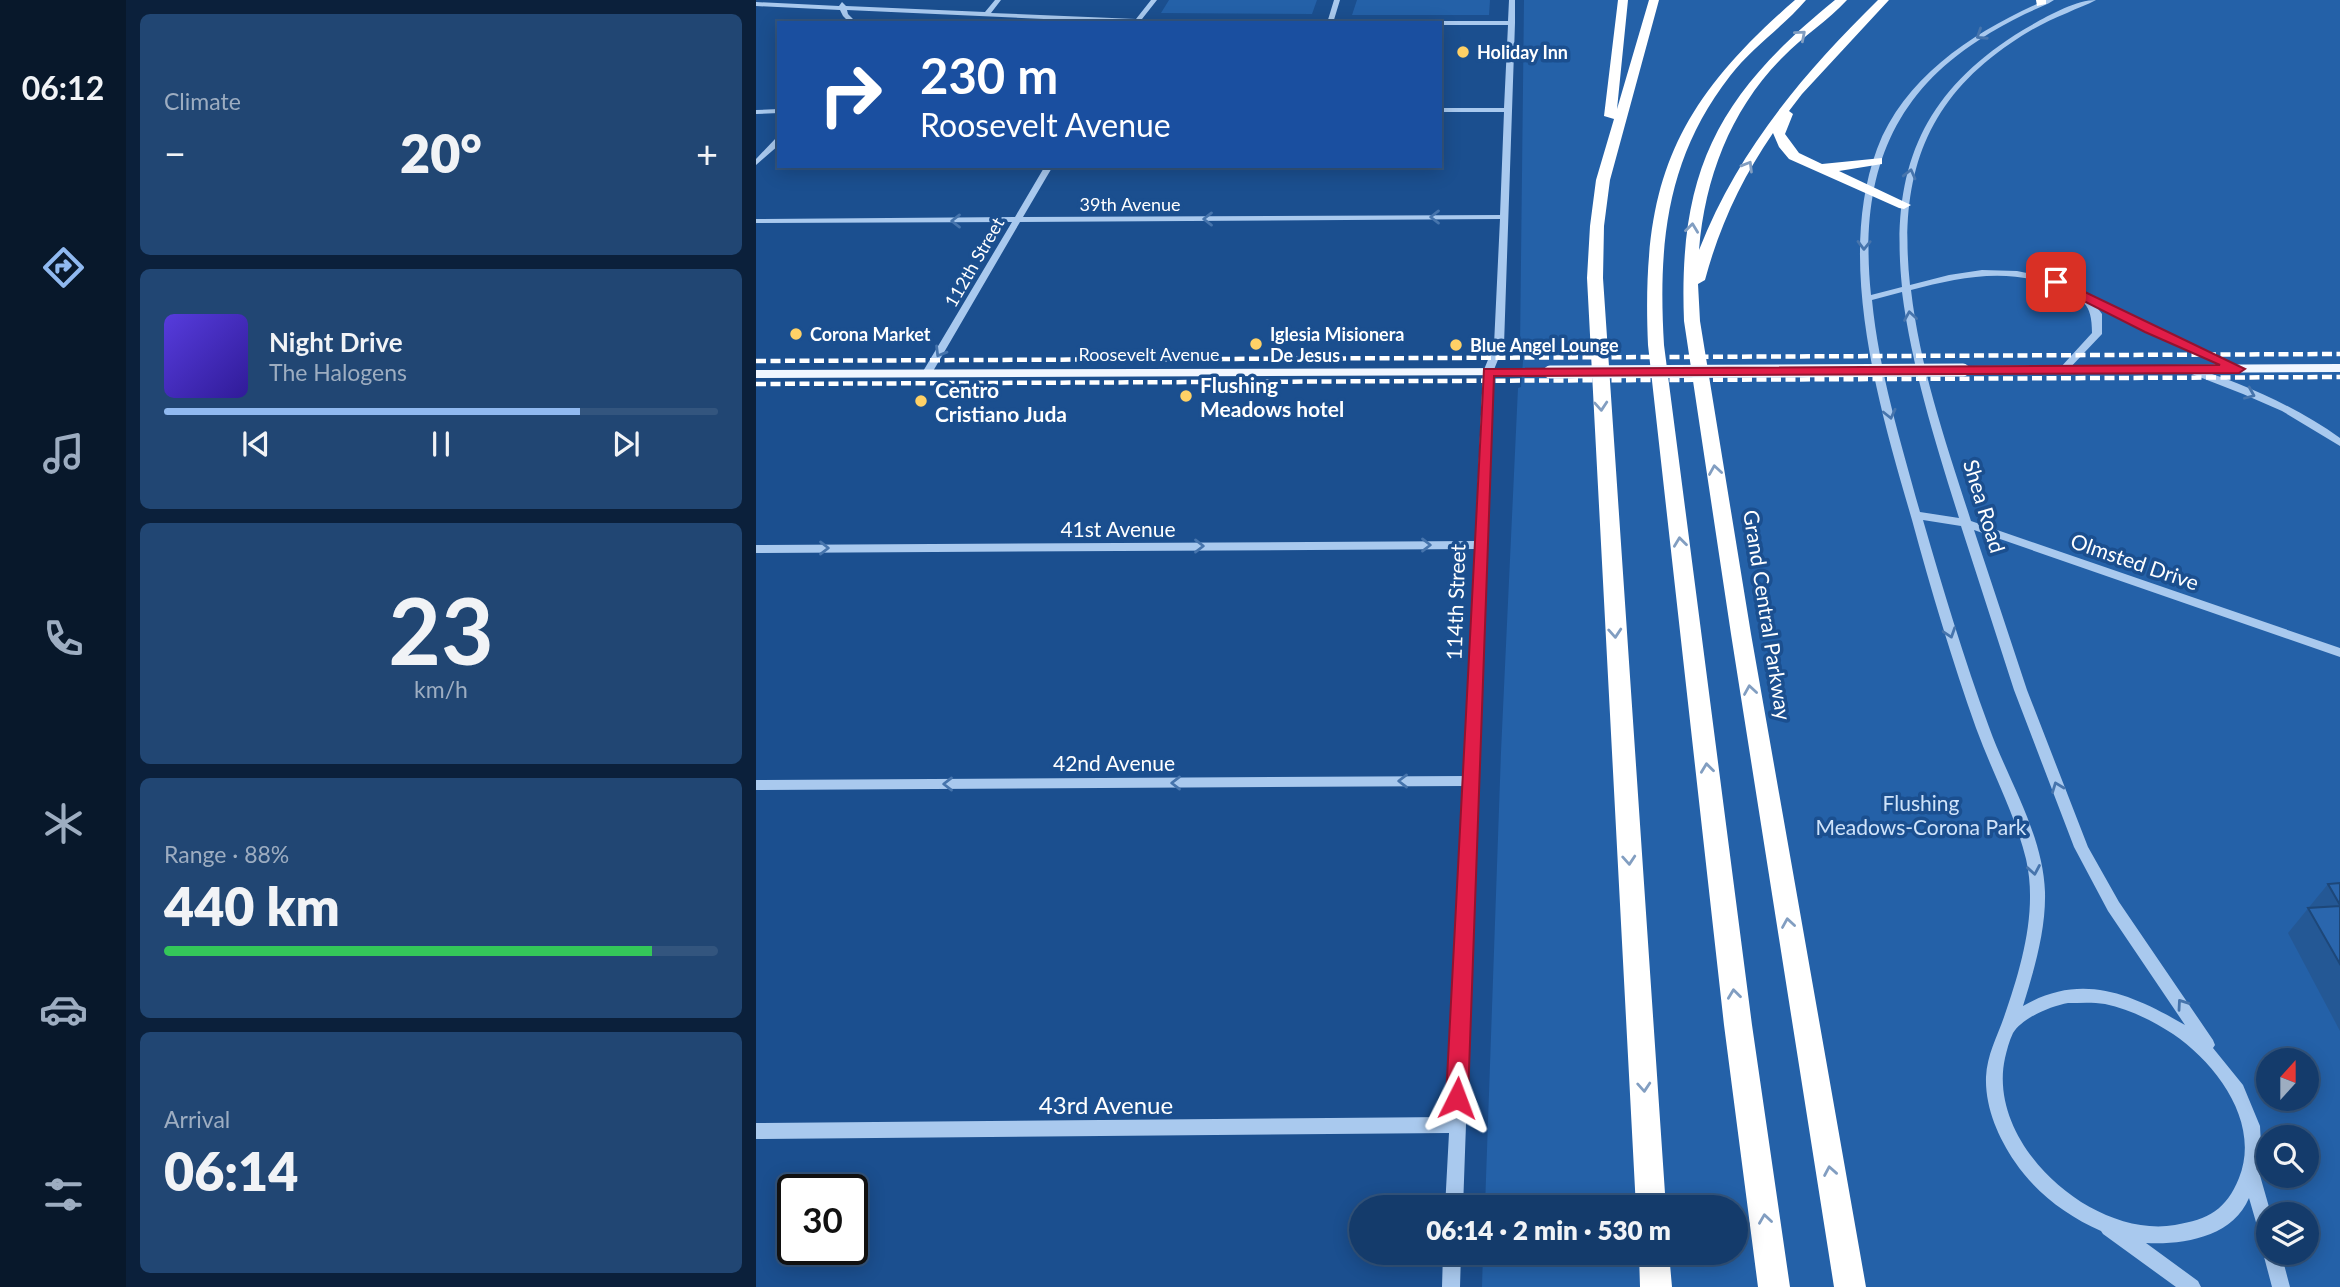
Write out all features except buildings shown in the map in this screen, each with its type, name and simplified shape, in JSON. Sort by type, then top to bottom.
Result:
[{"type":"highway","points":[[1623,0],[1595,260],[1597,338],[1650,1195]]},
{"type":"highway","points":[[1603,180],[1654,0]]},
{"type":"highway","points":[[1774,1287],[1736,1011],[1656,345],[1653,268],[1658,218],[1665,187],[1680,146],[1699,109],[1738,56],[1801,0]]},
{"type":"highway","name":"Grand Central Parkway","points":[[1842,0],[1788,46],[1760,75],[1736,107],[1716,143],[1701,184],[1692,230],[1689,282],[1692,321],[1741,634],[1850,1287]]},
{"type":"highway","points":[[1692,321],[1700,264],[1714,227],[1770,130],[1801,88],[1884,0]]},
{"type":"highway","points":[[1839,46],[1898,2]]},
{"type":"highway","points":[[1801,88],[1779,134],[1789,152],[1810,165],[1904,205]]},
{"type":"highway","points":[[1810,165],[1848,167],[1877,160]]},
{"type":"highway","points":[[1655,1265],[1656,1287]]},
{"type":"main road","name":"Roosevelt Avenue","points":[[756,374],[2340,368]]},
{"type":"street","points":[[841,0],[845,15],[852,21]]},
{"type":"street","points":[[986,15],[998,0]]},
{"type":"street","points":[[1138,21],[1154,0]]},
{"type":"street","points":[[1331,21],[1337,0]]},
{"type":"street","name":"114th Street","points":[[1454,1195],[1488,372],[1499,345],[1512,0]]},
{"type":"street","name":"Shea Road","points":[[2093,0],[2056,14],[2021,33],[1982,61],[1961,80],[1944,102],[1923,136],[1911,169],[1904,205],[1906,290],[1916,350],[1966,523],[2029,714],[2085,856],[2103,890],[2190,1015],[2217,1062]]},
{"type":"street","points":[[2044,1],[1981,35],[1933,73],[1898,116],[1877,160],[1869,191],[1863,251],[1867,299],[1881,376],[1916,515],[1955,649],[2035,870],[2038,897],[2034,927],[2008,1026],[1998,1051],[1994,1075],[2002,1122],[2013,1144],[2033,1172],[2051,1190],[2192,1287]]},
{"type":"street","points":[[756,4],[1115,21]]},
{"type":"street","points":[[897,18],[904,11]]},
{"type":"street","points":[[1442,23],[1511,23]]},
{"type":"street","points":[[1442,110],[1508,110]]},
{"type":"street","points":[[756,111],[777,111]]},
{"type":"street","points":[[756,163],[777,142]]},
{"type":"street","name":"112th Street","points":[[927,373],[1048,168]]},
{"type":"street","name":"39th Avenue","points":[[756,221],[1504,217]]},
{"type":"street","points":[[1867,299],[1974,274],[1999,272],[2043,278],[2080,293],[2140,326],[2239,369]]},
{"type":"street","points":[[2063,370],[2093,340],[2098,328],[2097,314],[2080,293]]},
{"type":"street","points":[[2186,369],[2281,407],[2314,424],[2340,443]]},
{"type":"street","name":"Olmsted Drive","points":[[1916,515],[1966,523],[2340,653]]},
{"type":"street","name":"41st Avenue","points":[[756,549],[1480,545]]},
{"type":"street","name":"42nd Avenue","points":[[756,785],[1472,780]]},
{"type":"street","points":[[2008,1026],[2043,1002],[2067,996],[2109,997],[2146,1008],[2170,1021],[2194,1039],[2217,1062],[2245,1108],[2251,1132],[2251,1174],[2259,1202]]},
{"type":"street","name":"43rd Avenue","points":[[756,1131],[1456,1125]]},
{"type":"street","points":[[2100,1222],[2145,1235],[2188,1233],[2224,1216],[2239,1200],[2251,1174]]},
{"type":"street","points":[[1451,1287],[1452,1265]]},
{"type":"street","points":[[2275,1265],[2281,1287]]},
{"type":"green space","points":[[1169,0],[1317,0],[1312,14],[1161,13]]},
{"type":"green space","points":[[1357,0],[1490,0],[1489,15],[1352,15]]},
{"type":"green space","name":"Flushing Meadows-Corona Park","points":[[1524,0],[2340,0],[2340,1287],[1482,1287],[1483,1265],[1748,1265],[1748,1195],[1485,1195],[1501,752],[1518,388],[1521,387],[1524,348],[1520,348]]},
{"type":"railway","points":[[756,361],[2340,354]]},
{"type":"railway","points":[[756,384],[2340,377]]},
{"type":"place","name":"Holiday Inn","points":[[1463,52]]},
{"type":"place","name":"Corona Market","points":[[796,334]]},
{"type":"place","name":"Iglesia Misionera De Jesus","points":[[1256,344]]},
{"type":"place","name":"Blue Angel Lounge","points":[[1456,345]]},
{"type":"place","name":"Flushing Meadows hotel","points":[[1186,396]]},
{"type":"place","name":"Centro Cristiano Juda","points":[[921,401]]},
{"type":"route","points":[[1457,1098],[1488,372],[2239,369],[2149,330],[2056,282]]}]
